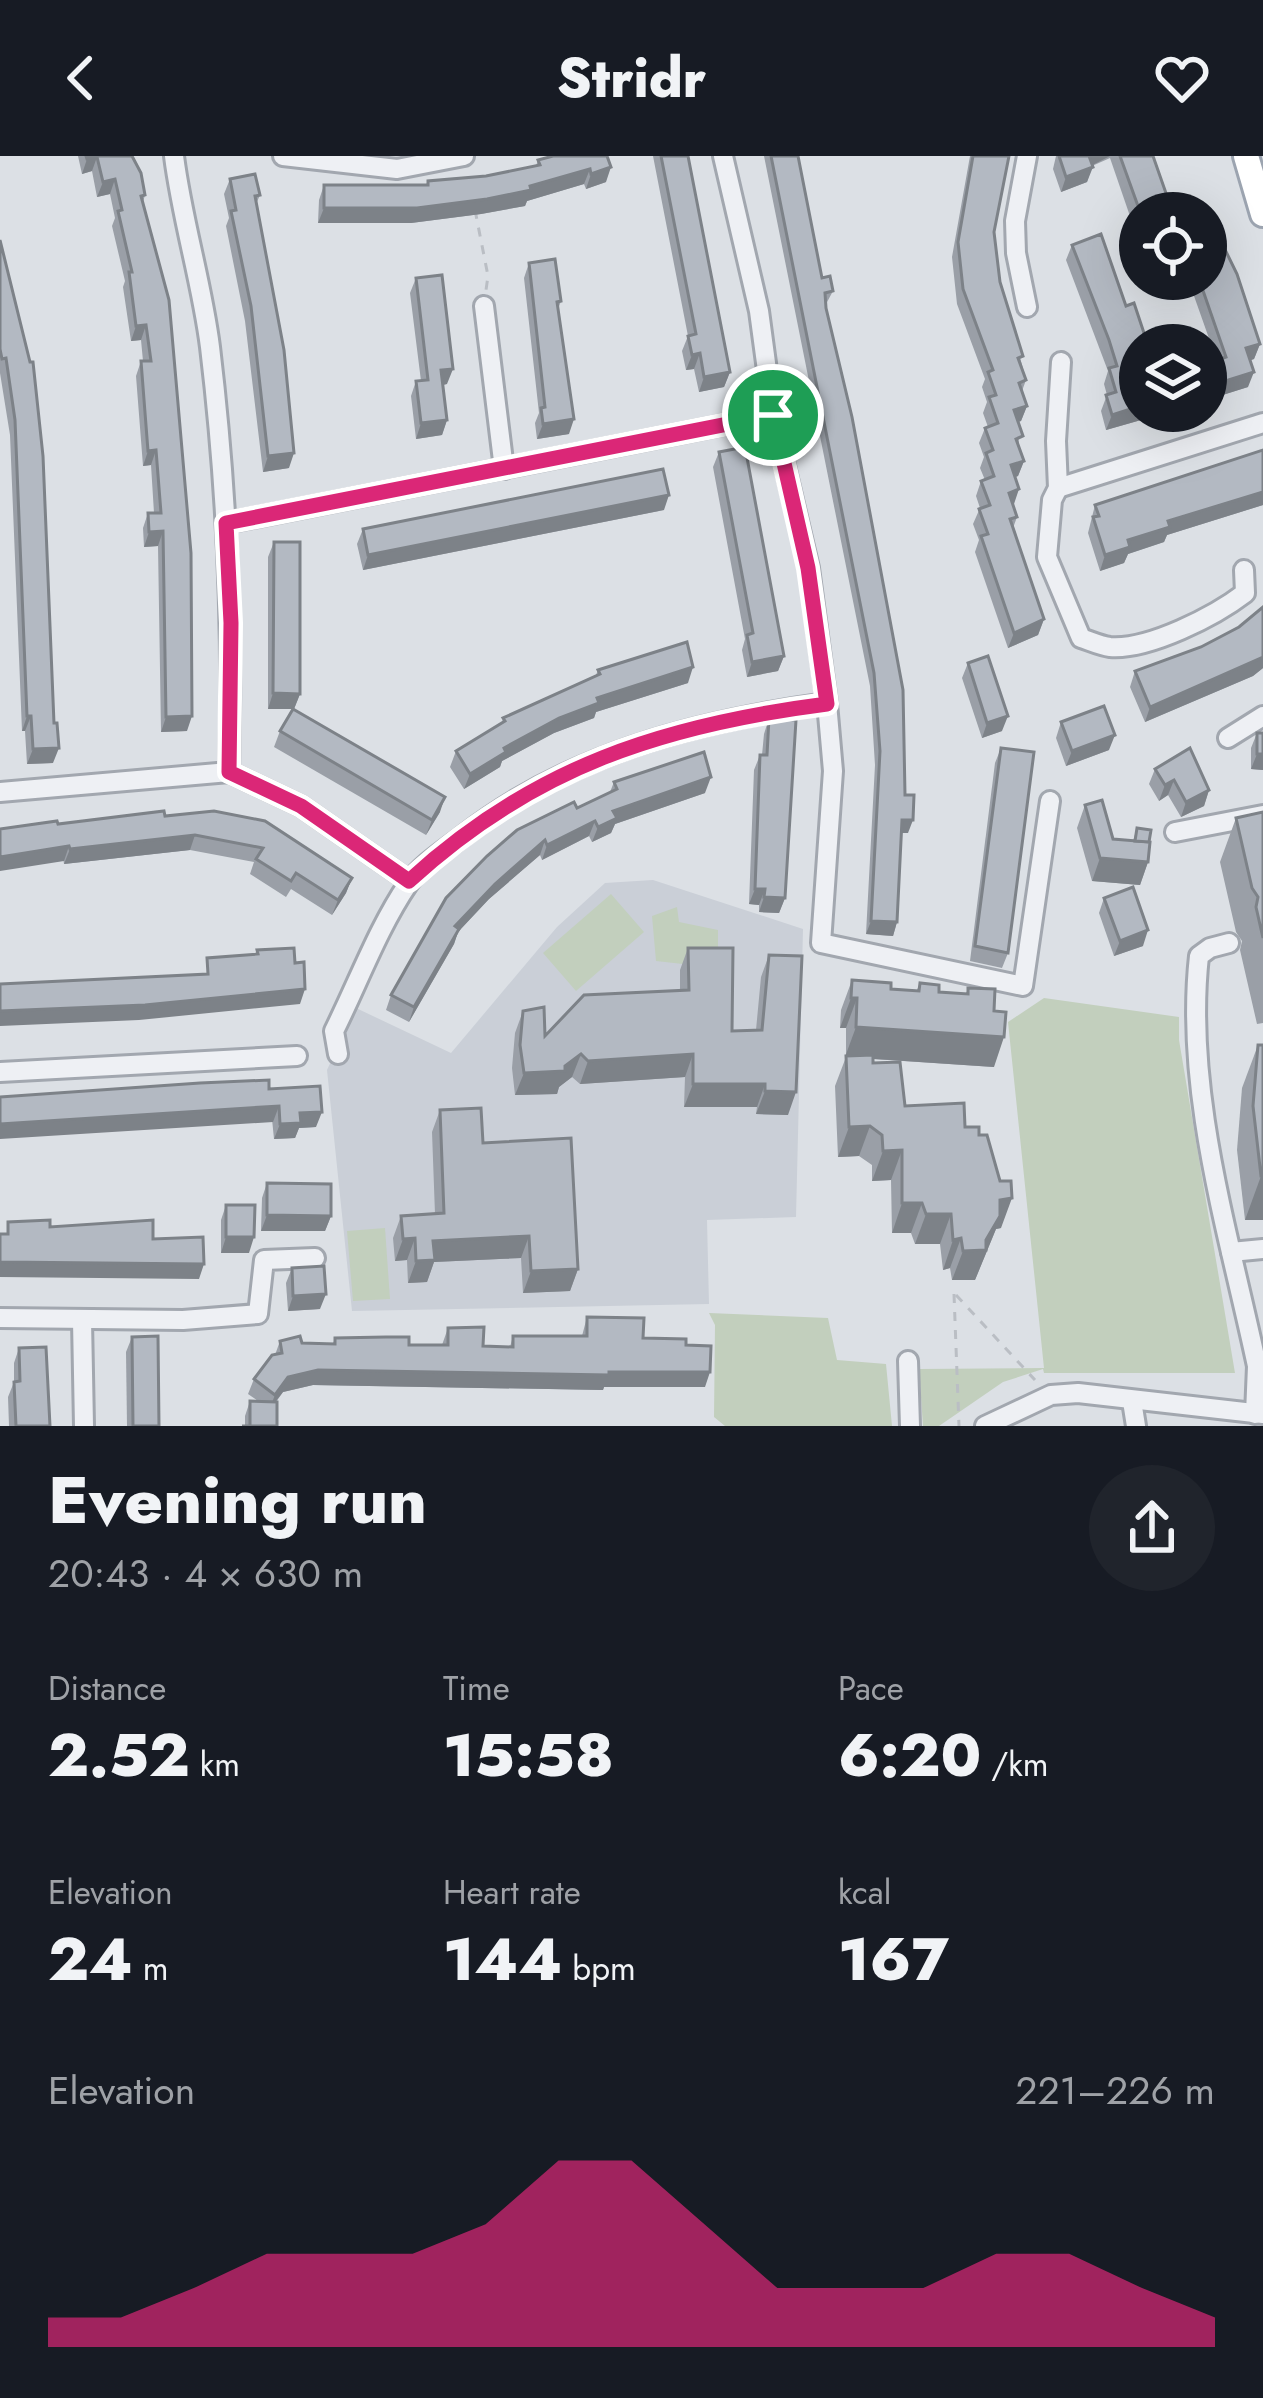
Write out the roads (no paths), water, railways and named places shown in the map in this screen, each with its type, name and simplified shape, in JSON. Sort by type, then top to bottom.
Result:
[{"type":"main road","points":[[1246,156],[1263,214]]},
{"type":"street","points":[[174,156],[209,342],[226,523],[231,623],[229,772]]},
{"type":"street","points":[[283,156],[397,169],[464,156]]},
{"type":"street","points":[[723,156],[759,311],[773,415],[808,568],[827,704],[832,771],[821,943],[1023,986],[1050,801]]},
{"type":"street","points":[[1027,156],[1015,221],[1027,307]]},
{"type":"street","points":[[484,306],[504,469]]},
{"type":"street","points":[[1061,362],[1058,488],[1052,500],[1047,557],[1082,638],[1111,647],[1143,642],[1225,609],[1245,593],[1244,570]]},
{"type":"street","points":[[226,523],[773,415]]},
{"type":"street","points":[[1058,488],[1263,424]]},
{"type":"street","points":[[336,1052],[334,1030],[409,881],[483,820],[616,750],[673,732],[827,704]]},
{"type":"street","points":[[1228,738],[1263,716]]},
{"type":"street","points":[[0,791],[229,772],[301,806],[409,881]]},
{"type":"street","points":[[1175,832],[1263,815]]},
{"type":"street","points":[[985,1426],[1051,1395],[1259,1414],[1260,1366],[1231,1252],[1198,1050],[1198,956],[1229,943]]},
{"type":"street","points":[[0,1072],[297,1056]]},
{"type":"street","points":[[1231,1252],[1263,1249]]},
{"type":"street","points":[[0,1318],[183,1320],[258,1314],[264,1260],[314,1258]]},
{"type":"street","points":[[82,1320],[84,1426]]},
{"type":"street","points":[[908,1360],[910,1426]]},
{"type":"street","points":[[1132,1401],[1136,1426]]}]
